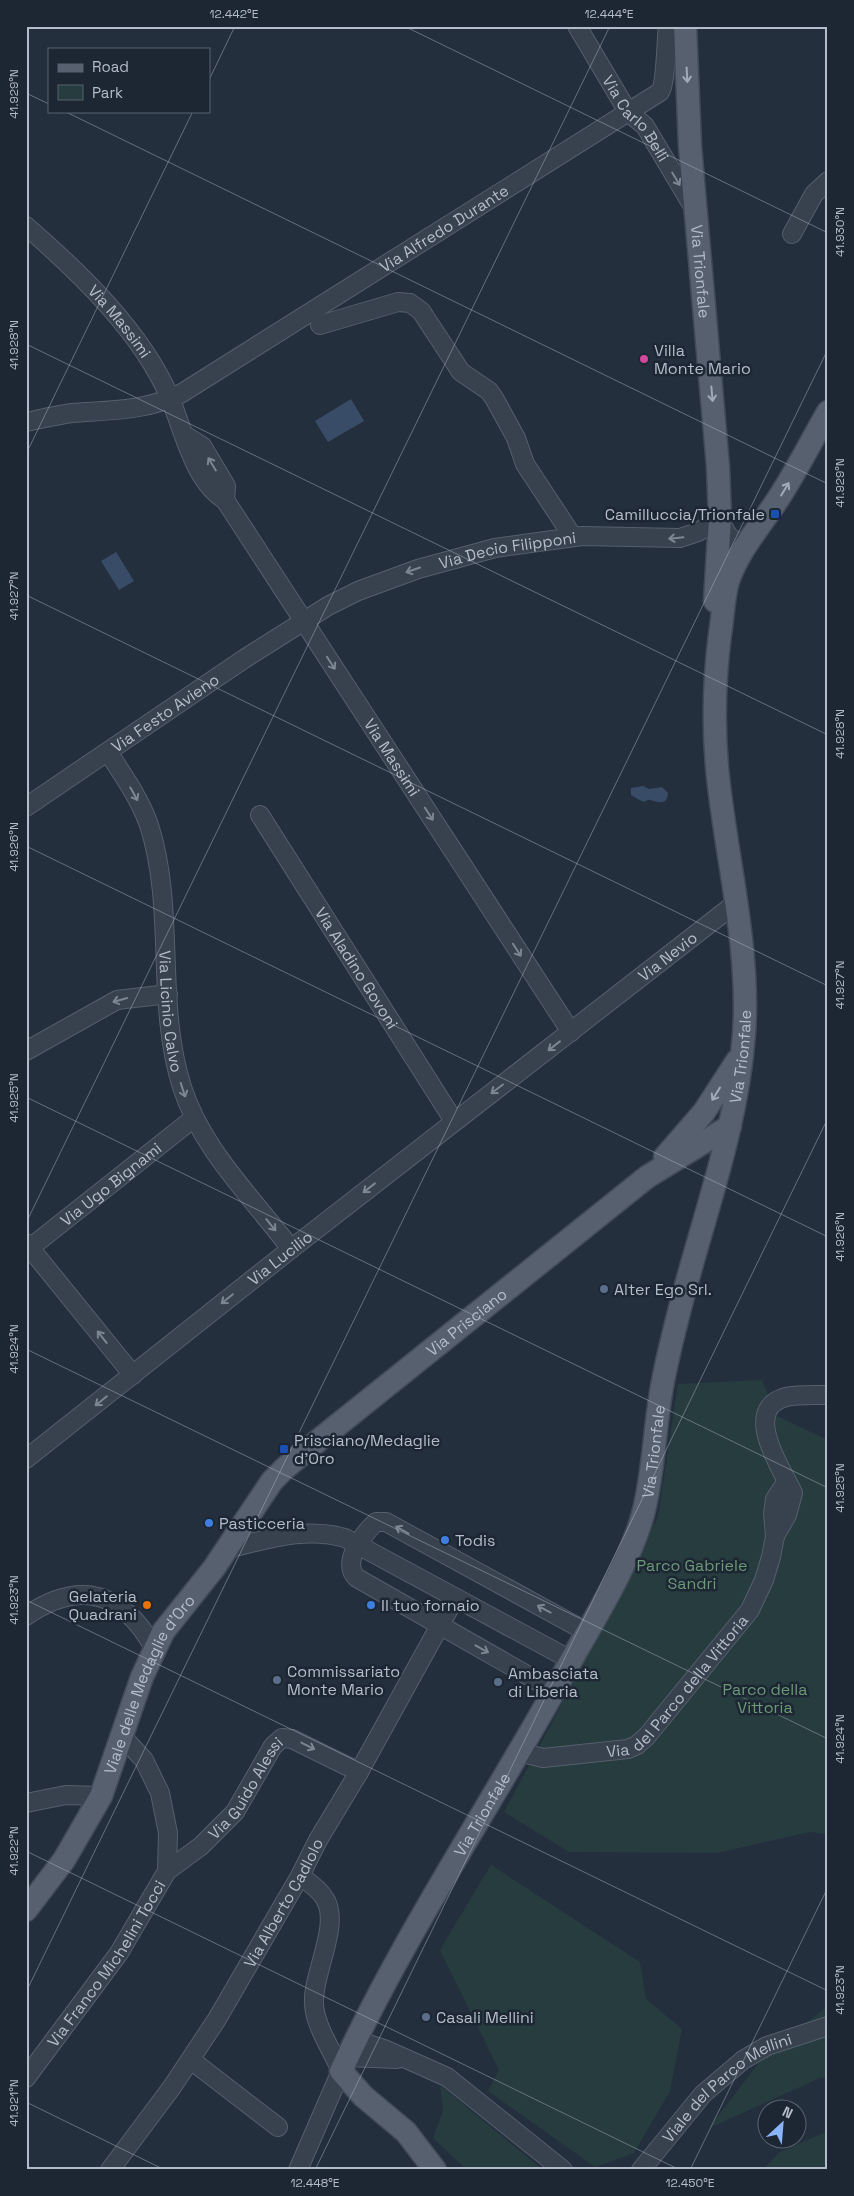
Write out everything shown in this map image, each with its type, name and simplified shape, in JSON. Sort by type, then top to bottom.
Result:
[{"type":"main road","name":"Via Trionfale","points":[[348,2056],[396,1961],[555,1691],[622,1565],[643,1516],[652,1464],[660,1394],[673,1338],[730,1126],[742,1053],[745,984],[717,768],[715,588],[720,518],[718,457],[696,211],[685,26]]},
{"type":"main road","points":[[747,543],[785,488],[828,412]]},
{"type":"main road","name":"Via Trionfale","points":[[717,659],[727,586],[747,543]]},
{"type":"main road","name":"Via Prisciano","points":[[648,1177],[700,1118],[742,1053]]},
{"type":"main road","name":"Via Prisciano","points":[[285,1468],[648,1177],[730,1126]]},
{"type":"main road","name":"Viale delle Medaglie d'Oro","points":[[26,1910],[64,1860],[101,1796],[142,1677],[154,1648],[171,1621],[226,1549],[268,1487],[285,1468]]},
{"type":"main road","points":[[348,2056],[363,2096],[398,2123],[418,2144],[448,2170]]},
{"type":"main road","points":[[418,2144],[435,2170]]},
{"type":"street","name":"Via Carlo Belli","points":[[577,26],[628,112],[645,126],[696,211]]},
{"type":"street","name":"Via Alfredo Durante","points":[[26,422],[70,414],[137,409],[170,399],[397,259],[662,90],[668,26]]},
{"type":"street","points":[[792,234],[814,194],[828,181]]},
{"type":"street","name":"Via Massimi","points":[[26,226],[78,274],[120,320],[156,369],[186,436],[189,452],[214,493],[224,500],[571,1032]]},
{"type":"street","points":[[320,325],[398,302],[410,303],[421,311],[461,372],[489,391],[494,398],[516,438],[525,464],[573,536]]},
{"type":"street","name":"Via Decio Filipponi","points":[[304,622],[328,606],[358,591],[418,568],[495,548],[573,536],[680,538],[698,532],[720,518]]},
{"type":"street","name":"Via Trionfale","points":[[720,518],[724,530],[731,539],[736,542],[747,543]]},
{"type":"street","name":"Via Festo Avieno","points":[[26,807],[244,659],[304,622]]},
{"type":"street","name":"Via Licinio Calvo","points":[[108,752],[138,802],[150,831],[162,887],[173,1046],[178,1072],[194,1118],[221,1162],[291,1249]]},
{"type":"street","name":"Via Aladino Govoni","points":[[260,815],[454,1121]]},
{"type":"street","name":"Via Nevio","points":[[571,1032],[736,903]]},
{"type":"street","points":[[26,1051],[117,1000],[168,994]]},
{"type":"street","name":"Via Lucilio","points":[[26,1459],[454,1121],[571,1032]]},
{"type":"street","name":"Via Ugo Bignami","points":[[28,1247],[194,1118]]},
{"type":"street","points":[[28,1247],[133,1375]]},
{"type":"street","name":"Via del Parco della Vittoria","points":[[519,1752],[543,1758],[628,1749],[637,1746],[750,1610],[764,1580],[775,1536],[792,1503],[793,1493],[782,1475],[768,1439],[766,1421],[769,1410],[776,1402],[785,1398],[828,1395]]},
{"type":"street","points":[[555,1691],[354,1575],[350,1565],[359,1544],[366,1532],[376,1522],[386,1522],[587,1632]]},
{"type":"street","points":[[226,1549],[303,1533],[332,1535],[359,1544],[571,1660]]},
{"type":"street","points":[[26,1616],[43,1605],[63,1596],[76,1594],[93,1596],[116,1604],[132,1616],[154,1648]]},
{"type":"street","name":"Via Alberto Cadlolo","points":[[110,2170],[157,2109],[217,2020],[300,1876],[318,1840],[359,1772],[455,1598]]},
{"type":"street","name":"Via Franco Michelini Tocci","points":[[26,2078],[119,1953],[167,1871],[168,1833],[160,1793],[144,1760],[122,1736]]},
{"type":"street","name":"Via Guido Alessi","points":[[167,1871],[201,1846],[235,1812],[273,1746],[282,1738],[292,1739],[359,1772]]},
{"type":"street","points":[[26,1803],[66,1795],[101,1796]]},
{"type":"street","points":[[300,1876],[322,1895],[328,1906],[328,1930],[314,2002],[323,2032],[348,2056],[404,2059],[434,2071],[452,2081],[563,2170]]},
{"type":"street","name":"Viale del Parco Mellini","points":[[641,2170],[703,2094],[747,2057],[767,2046],[828,2026]]},
{"type":"street","name":"Via Trionfale","points":[[298,2170],[348,2056]]},
{"type":"street","points":[[191,2060],[278,2127]]},
{"type":"green space","points":[[762,1380],[777,1416],[828,1440],[828,1834],[809,1832],[717,1853],[569,1852],[504,1812],[626,1585],[658,1516],[678,1384]]},
{"type":"green space","points":[[491,1865],[640,1962],[646,1999],[682,2029],[670,2091],[634,2153],[595,2167],[488,2091],[499,2070],[440,1950]]},
{"type":"green space","points":[[828,2006],[828,2078],[820,2078],[776,2098],[756,2098],[756,2107],[709,2128],[764,2056]]},
{"type":"green space","points":[[440,2085],[543,2170],[467,2170],[433,2138],[443,2111]]},
{"type":"green space","points":[[828,2131],[828,2170],[762,2170],[780,2152],[789,2148],[806,2148],[806,2141]]},
{"type":"water","points":[[351,399],[364,421],[328,442],[315,421]]},
{"type":"water","points":[[116,552],[134,581],[119,590],[101,561]]},
{"type":"water","points":[[643,786],[649,789],[662,787],[668,793],[666,800],[662,802],[644,801],[631,795],[631,788]]},
{"type":"place","name":"Villa Monte Mario","points":[[644,359]]},
{"type":"place","name":"Camilluccia/Trionfale","points":[[775,514]]},
{"type":"place","name":"Alter Ego Srl.","points":[[604,1289]]},
{"type":"place","name":"Prisciano/Medaglie d'Oro","points":[[284,1449]]},
{"type":"place","name":"Pasticceria","points":[[209,1523]]},
{"type":"place","name":"Todis","points":[[445,1540]]},
{"type":"place","name":"Gelateria Quadrani","points":[[147,1605]]},
{"type":"place","name":"Il tuo fornaio","points":[[371,1605]]},
{"type":"place","name":"Commissariato Monte Mario","points":[[277,1680]]},
{"type":"place","name":"Ambasciata di Liberia","points":[[498,1682]]},
{"type":"place","name":"Casali Mellini","points":[[426,2017]]},
{"type":"park label","name":"Parco Gabriele Sandri","points":[[692,1574]]},
{"type":"park label","name":"Parco della Vittoria","points":[[765,1698]]}]
